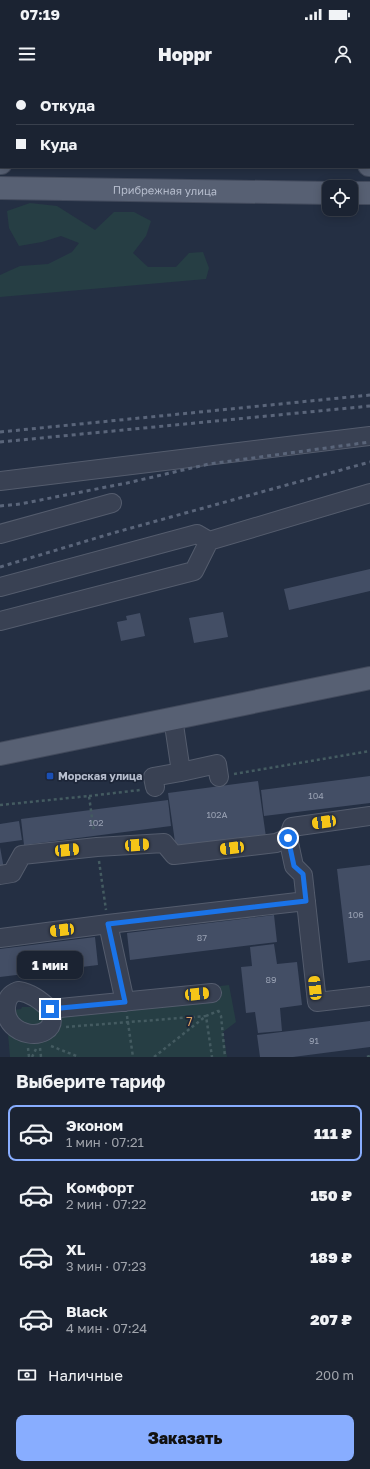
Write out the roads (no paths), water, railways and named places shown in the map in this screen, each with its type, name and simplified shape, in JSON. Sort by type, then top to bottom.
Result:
[{"type":"main road","name":"Прибрежная улица","points":[[0,188],[322,193]]},
{"type":"main road","points":[[358,193],[370,194]]},
{"type":"main road","points":[[0,754],[370,678]]},
{"type":"lane","points":[[0,481],[370,436]]},
{"type":"lane","points":[[0,621],[194,571],[209,541],[370,493]]},
{"type":"lane","points":[[0,534],[112,503]]},
{"type":"lane","points":[[0,587],[197,534],[209,541]]},
{"type":"lane","points":[[173,718],[181,772]]},
{"type":"lane","points":[[155,787],[153,777],[217,764],[219,777]]},
{"type":"lane","points":[[370,816],[292,827],[288,838],[294,866],[303,874],[317,1002],[370,996]]},
{"type":"lane","points":[[0,874],[12,873],[22,855],[96,847],[164,843],[174,855],[276,843],[288,838]]},
{"type":"lane","points":[[0,938],[306,901]]},
{"type":"lane","points":[[108,924],[125,1002]]},
{"type":"lane","points":[[50,1009],[52,1018],[48,1029],[40,1033],[32,1034],[20,1031],[13,1027],[6,1009],[7,1000],[11,994],[18,991],[24,992],[40,1000],[50,1009],[212,993]]},
{"type":"railway","points":[[0,432],[370,395]]},
{"type":"railway","points":[[0,442],[370,406]]},
{"type":"railway","points":[[0,506],[20,504],[127,483],[209,464],[370,442]]},
{"type":"railway","points":[[0,567],[113,533],[370,462]]},
{"type":"place","name":"Морская улица","points":[[50,776]]},
{"type":"district","name":"7","points":[[190,1022]]}]
